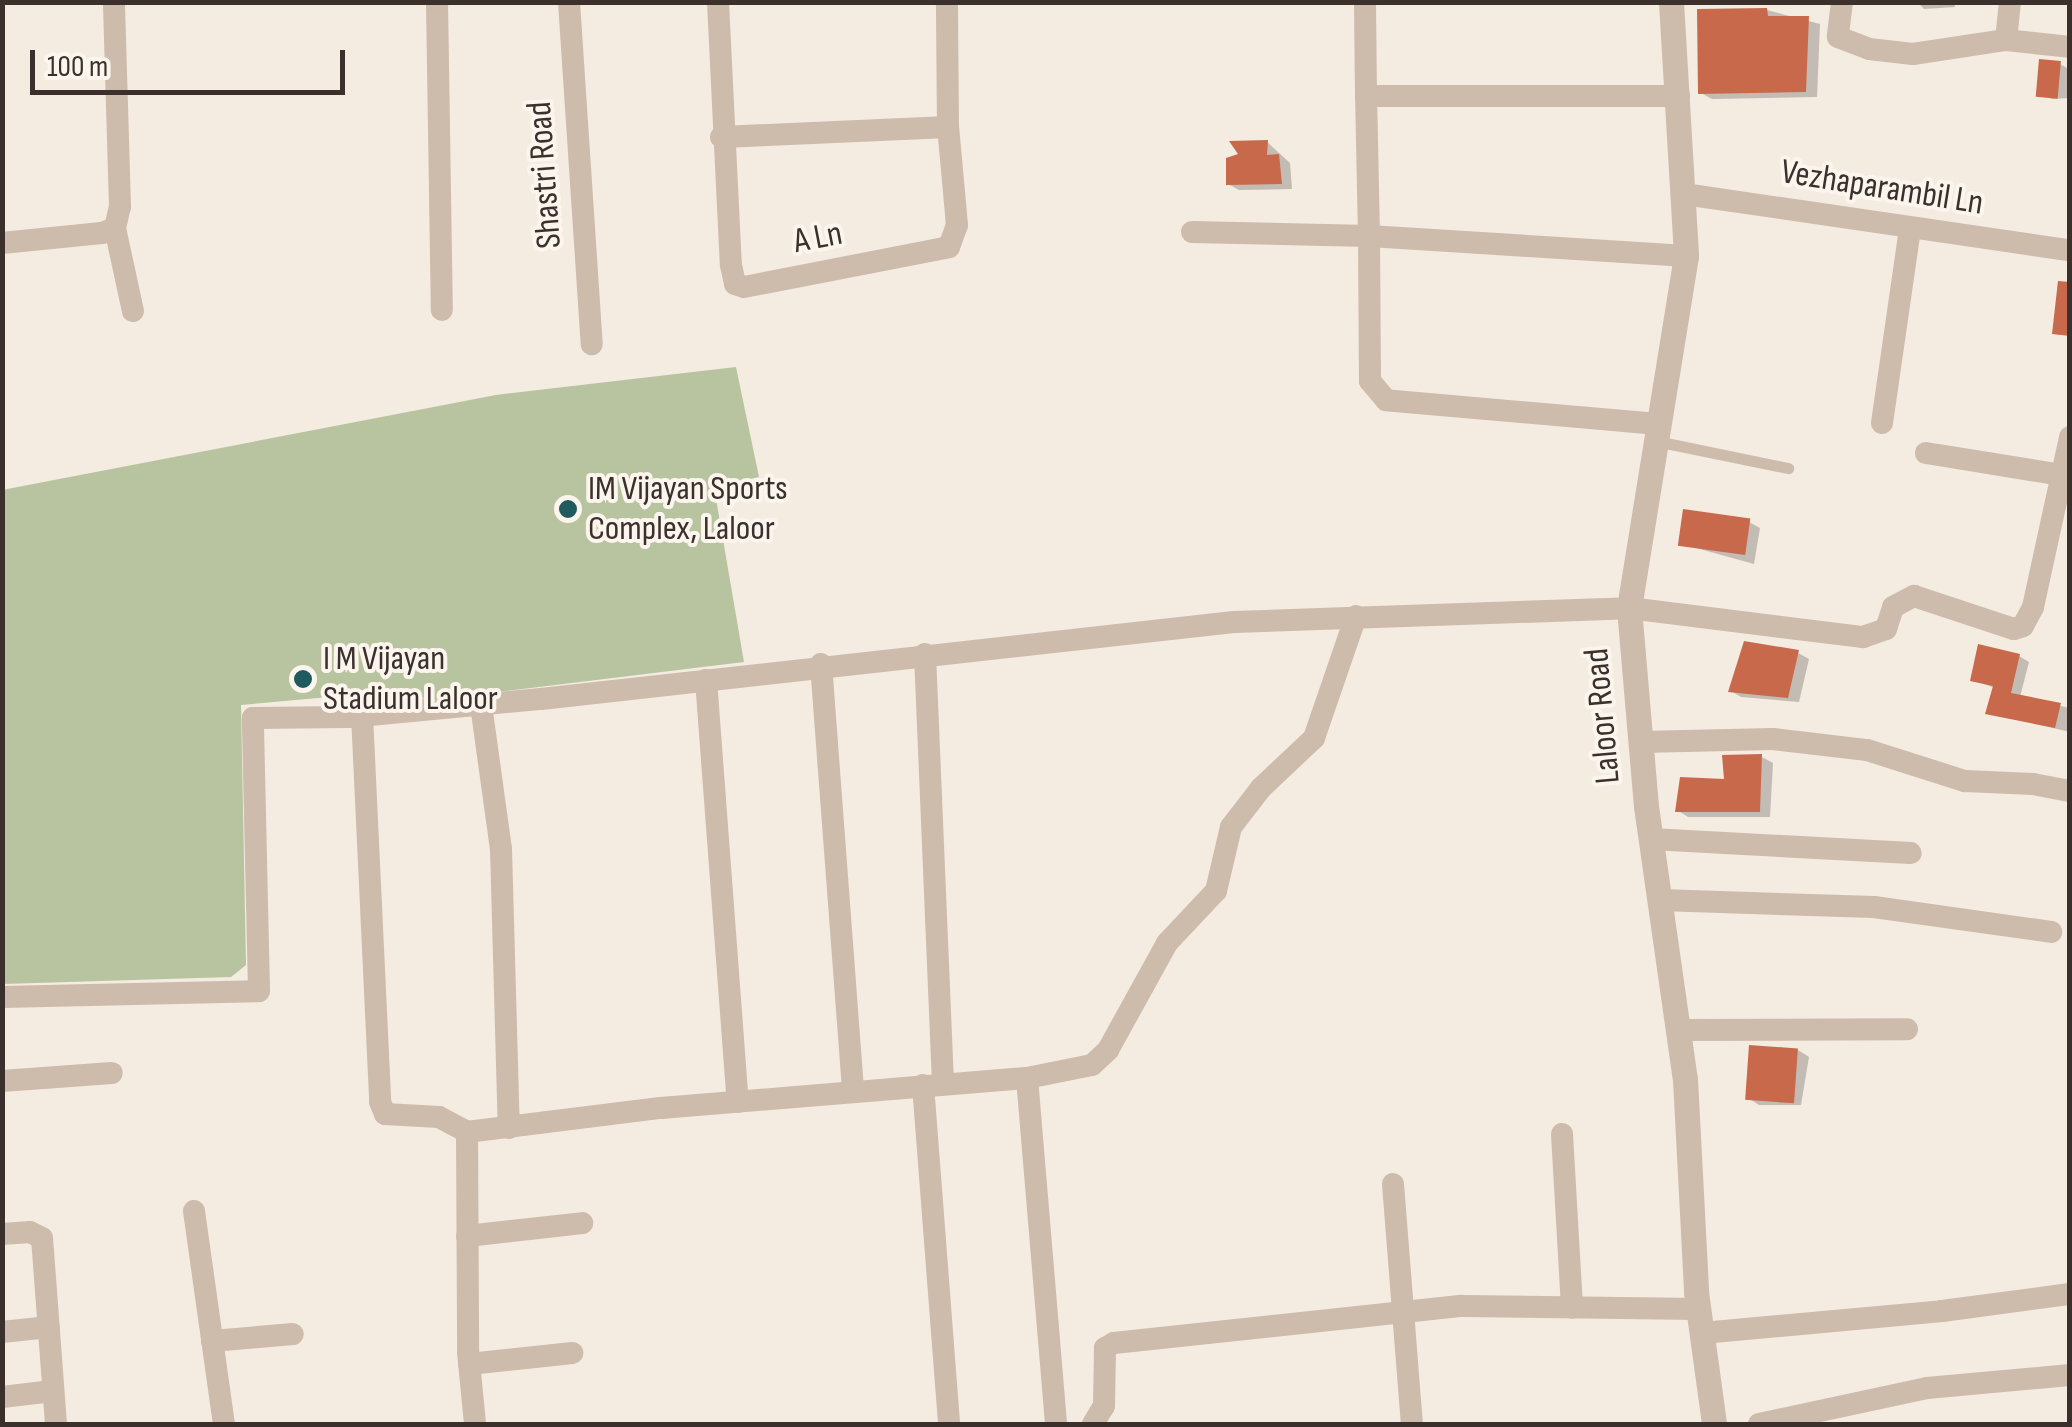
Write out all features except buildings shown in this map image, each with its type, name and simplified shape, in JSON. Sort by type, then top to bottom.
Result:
[{"type":"street","points":[[114,2],[120,207],[115,228],[133,311]]},
{"type":"street","points":[[437,2],[442,310]]},
{"type":"street","name":"Shastri Road","points":[[569,2],[592,344]]},
{"type":"street","name":"A Ln","points":[[718,2],[731,265],[735,284],[744,287],[950,247],[956,226],[948,127],[947,2]]},
{"type":"street","points":[[1365,2],[1370,382],[1386,400],[1657,432]]},
{"type":"street","name":"Laloor Road","points":[[1671,2],[1686,256],[1628,608],[1651,838],[1684,1079],[1700,1321],[1714,1424]]},
{"type":"street","points":[[1842,2],[1838,38],[1868,50],[1914,54],[2006,40],[2070,47]]},
{"type":"street","points":[[2006,40],[2010,2]]},
{"type":"street","points":[[1366,96],[1679,96]]},
{"type":"street","points":[[722,136],[948,127]]},
{"type":"street","name":"Vezhaparambil Ln","points":[[1684,194],[2070,250]]},
{"type":"street","points":[[2,242],[102,233],[115,228]]},
{"type":"street","points":[[1882,422],[1910,228]]},
{"type":"street","points":[[1192,232],[1369,236],[1686,256]]},
{"type":"street","points":[[2,997],[260,991],[254,718],[362,715],[481,704],[820,664],[1234,622],[1628,608],[1863,637],[1876,636],[1886,628],[1893,606],[1914,596],[2014,629],[2023,626],[2033,607],[2070,436]]},
{"type":"street","points":[[1926,453],[2062,476]]},
{"type":"street","points":[[362,715],[380,1102],[385,1114],[439,1117],[467,1132],[738,1102],[1027,1078],[1092,1065],[1108,1050],[1167,943],[1216,890],[1230,828],[1262,788],[1314,738],[1356,616]]},
{"type":"street","points":[[925,654],[933,1084],[949,1424]]},
{"type":"street","points":[[820,664],[853,1091]]},
{"type":"street","points":[[706,680],[738,1102]]},
{"type":"street","points":[[481,704],[501,849],[509,1128]]},
{"type":"street","points":[[1640,742],[1773,739],[1867,750],[1965,781],[2034,784],[2070,791]]},
{"type":"street","points":[[1651,838],[1912,853]]},
{"type":"street","points":[[1660,900],[1874,907],[2051,932]]},
{"type":"street","points":[[1677,1030],[1908,1028]]},
{"type":"street","points":[[2,1080],[112,1074]]},
{"type":"street","points":[[1027,1078],[1056,1424]]},
{"type":"street","points":[[467,1132],[469,1364],[475,1424]]},
{"type":"street","points":[[1562,1134],[1572,1308]]},
{"type":"street","points":[[1392,1184],[1412,1424]]},
{"type":"street","points":[[194,1211],[224,1424]]},
{"type":"street","points":[[467,1236],[582,1222]]},
{"type":"street","points":[[2,1234],[30,1232],[42,1238],[56,1424]]},
{"type":"street","points":[[1093,1424],[1104,1406],[1104,1348],[1114,1343],[1462,1306],[1572,1308],[1700,1321],[1942,1311],[2070,1294]]},
{"type":"street","points":[[2,1332],[49,1326]]},
{"type":"street","points":[[212,1340],[293,1334]]},
{"type":"street","points":[[469,1364],[572,1353]]},
{"type":"street","points":[[1759,1424],[1927,1388],[2070,1375]]},
{"type":"street","points":[[2,1397],[53,1391]]},
{"type":"lane","points":[[1657,432],[1788,468]]},
{"type":"green space","name":"I M Vijayan Stadium Laloor","points":[[736,367],[759,477],[714,487],[744,662],[440,699],[340,696],[241,705],[246,965],[231,977],[3,984],[2,490],[496,395]]},
{"type":"place","name":"IM Vijayan Sports Complex, Laloor","points":[[568,509]]},
{"type":"place","name":"I M Vijayan Stadium Laloor","points":[[303,679]]}]
